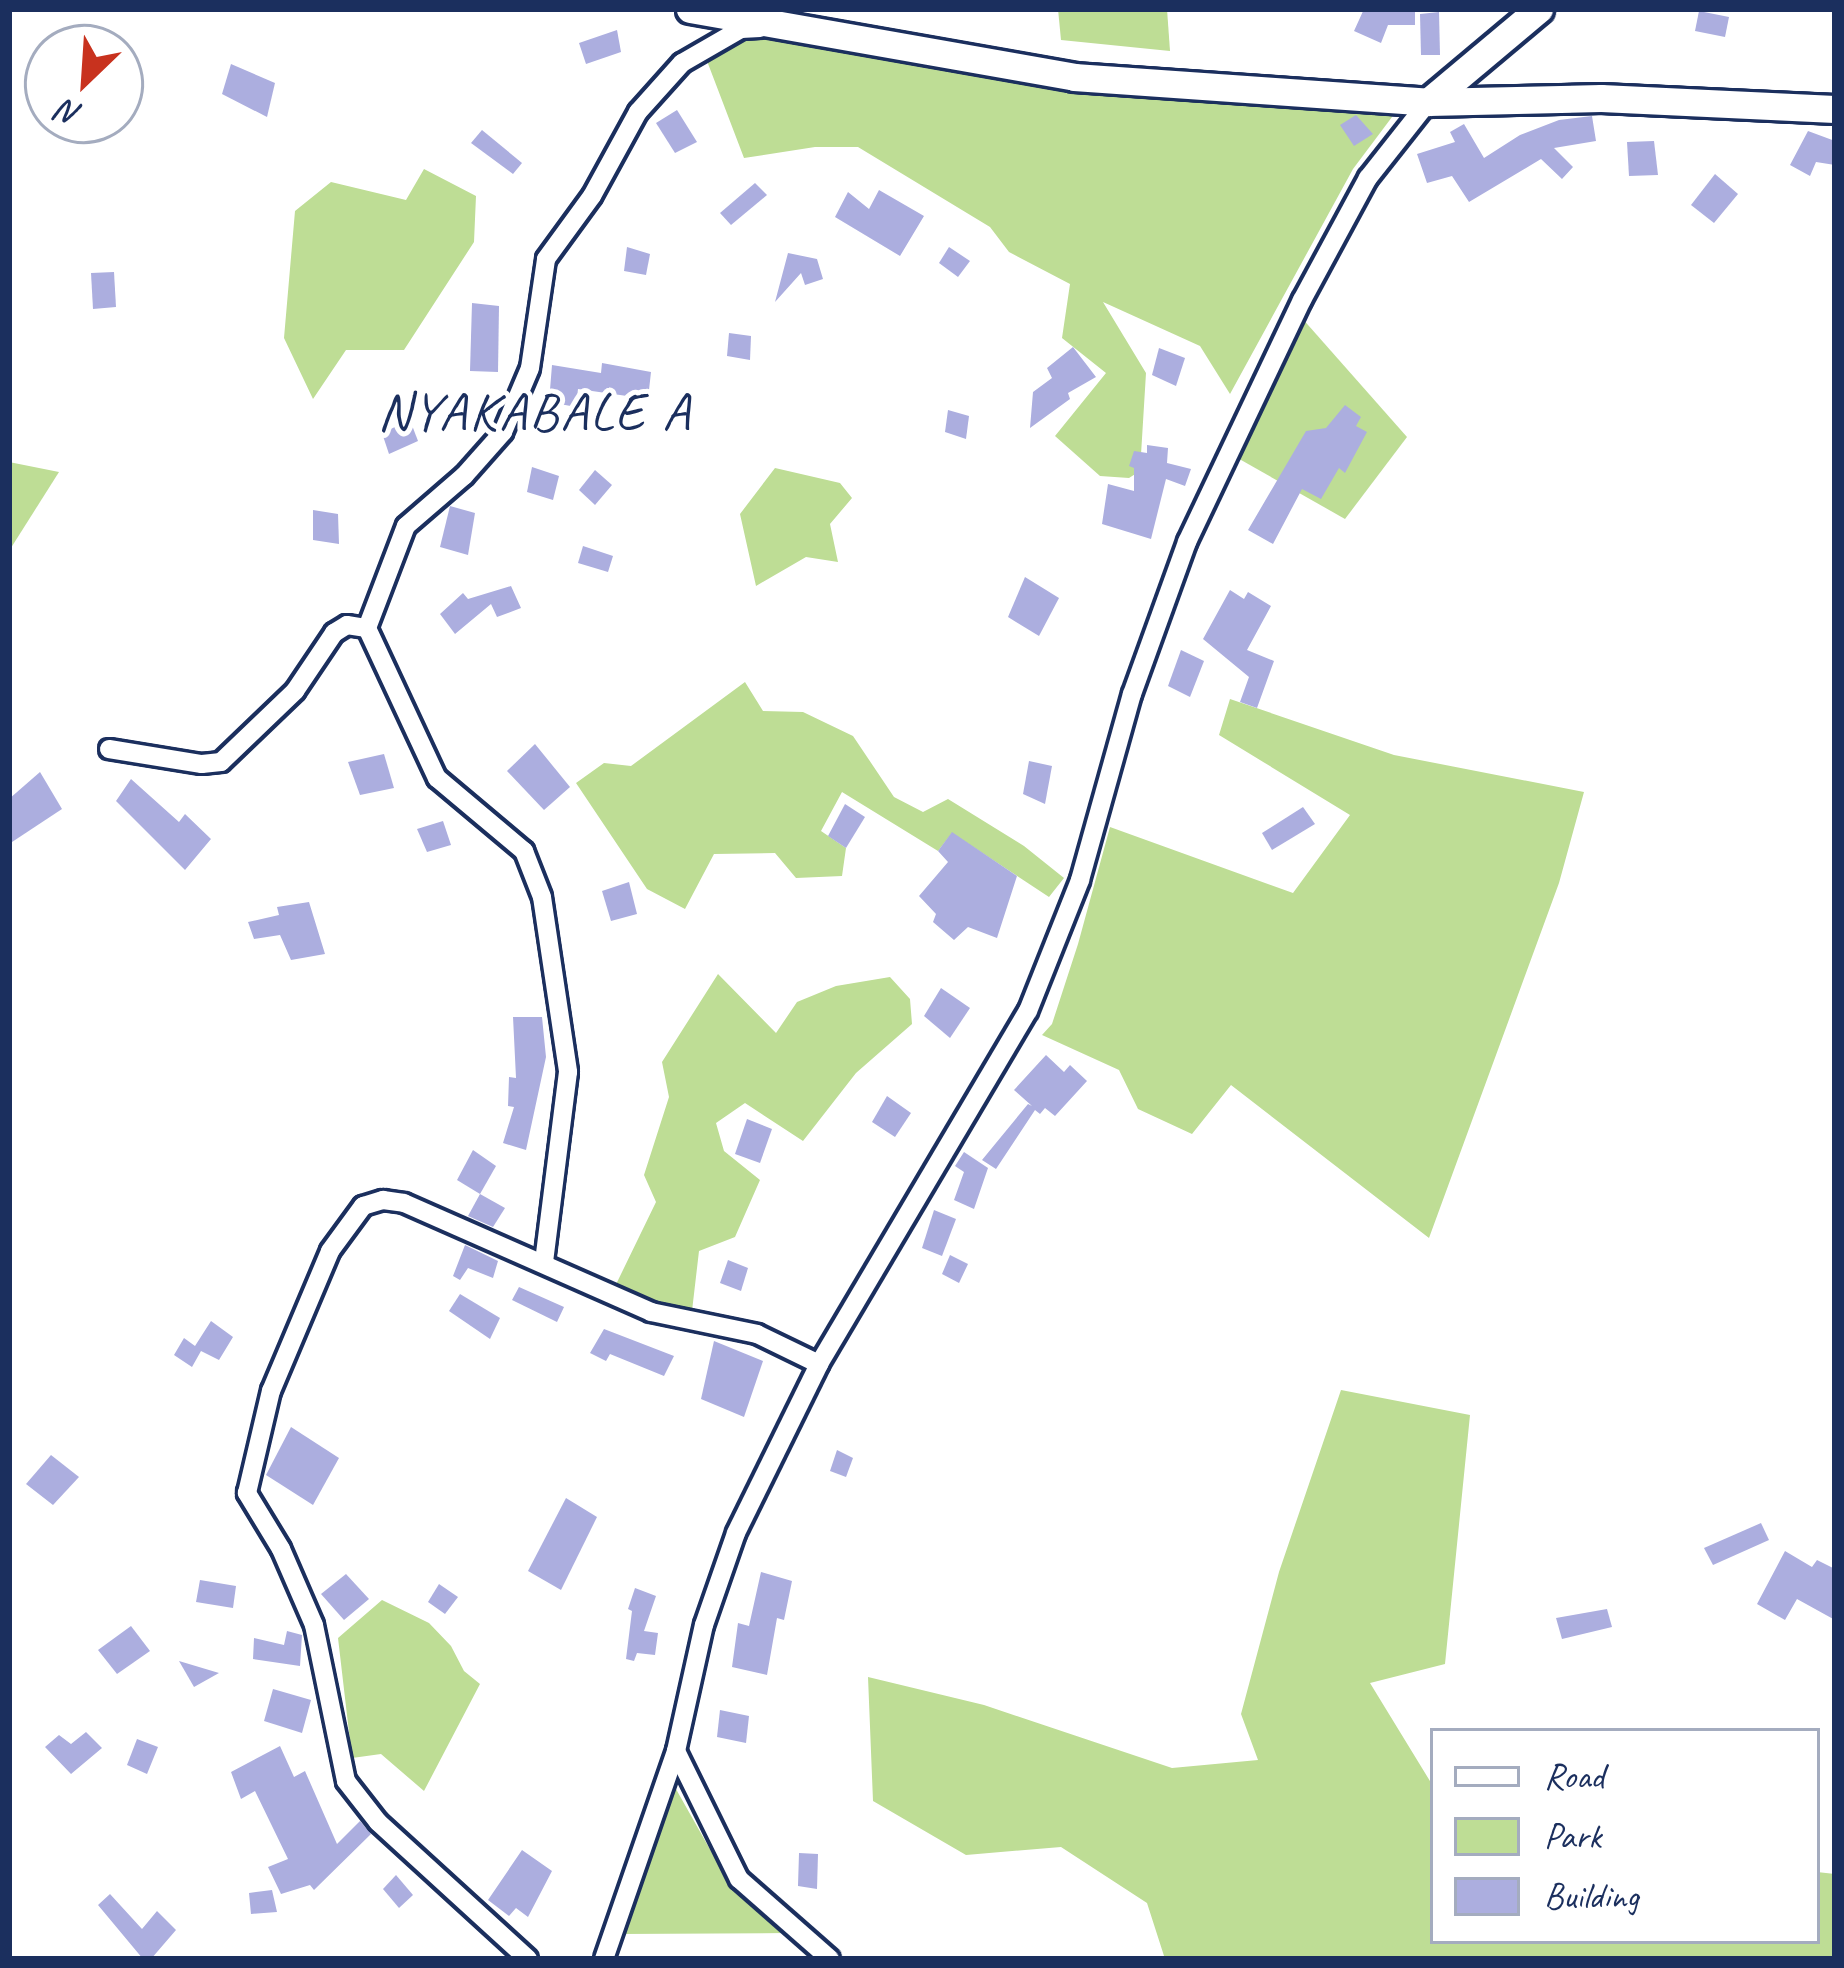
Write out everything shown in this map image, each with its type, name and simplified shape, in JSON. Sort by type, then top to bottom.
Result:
[{"type":"street","points":[[690,9],[1074,77],[1428,102],[1601,98],[1835,110]]},
{"type":"street","points":[[604,1959],[676,1751],[704,1625],[736,1533],[819,1364],[1028,1011],[1080,880],[1132,694],[1187,542],[1302,300],[1368,178],[1428,102],[1539,9]]},
{"type":"street","points":[[544,1262],[568,1072],[542,897],[524,851],[437,778],[367,628],[406,526],[464,476],[502,432],[530,368],[546,259],[592,196],[638,112],[682,64],[740,29],[795,26]]},
{"type":"street","points":[[109,749],[202,764],[226,760],[295,691],[334,633],[347,625],[367,628]]},
{"type":"street","points":[[528,1959],[378,1822],[346,1781],[314,1625],[281,1549],[247,1493],[271,1391],[330,1252],[363,1206],[383,1200],[404,1203],[651,1312],[757,1334],[819,1364]]},
{"type":"street","points":[[676,1751],[739,1879],[830,1959]]},
{"type":"green space","points":[[1058,9],[1167,9],[1170,51],[1061,40]]},
{"type":"green space","points":[[798,15],[1064,73],[1407,97],[1353,169],[1230,394],[1200,346],[1103,302],[1146,373],[1140,471],[1129,478],[1100,476],[1055,436],[1106,373],[1062,338],[1070,284],[1009,252],[990,227],[858,147],[815,147],[744,158],[707,61],[729,35]]},
{"type":"green space","points":[[424,169],[476,196],[474,242],[404,350],[346,350],[313,399],[284,338],[295,211],[331,182],[406,200]]},
{"type":"green space","points":[[1301,317],[1407,437],[1345,519],[1234,456]]},
{"type":"green space","points":[[9,462],[59,472],[9,551]]},
{"type":"green space","points":[[775,468],[840,483],[852,498],[830,524],[838,562],[806,557],[756,586],[740,514]]},
{"type":"green space","points":[[745,682],[763,711],[803,712],[853,736],[894,797],[923,812],[948,799],[1024,846],[1064,878],[1049,897],[952,833],[938,851],[842,792],[821,831],[846,848],[842,876],[796,878],[775,853],[714,854],[685,909],[647,889],[576,783],[604,763],[631,766]]},
{"type":"green space","points":[[1230,699],[1394,755],[1584,792],[1559,883],[1429,1238],[1231,1085],[1192,1134],[1138,1109],[1119,1070],[1042,1035],[1052,1024],[1110,827],[1293,893],[1350,815],[1219,735]]},
{"type":"green space","points":[[718,974],[776,1033],[797,1002],[836,986],[890,977],[910,999],[912,1024],[856,1073],[803,1141],[745,1103],[716,1123],[724,1151],[760,1180],[735,1237],[699,1251],[692,1311],[606,1305],[656,1202],[644,1175],[669,1097],[662,1062]]},
{"type":"green space","points":[[1341,1390],[1470,1415],[1445,1664],[1370,1683],[1430,1781],[1430,1944],[1820,1944],[1820,1872],[1835,1874],[1835,1959],[1165,1959],[1147,1903],[1061,1847],[966,1855],[873,1801],[868,1677],[984,1705],[1172,1768],[1258,1760],[1241,1714],[1279,1572]]},
{"type":"green space","points":[[382,1600],[429,1623],[451,1646],[464,1671],[480,1684],[424,1791],[381,1754],[352,1758],[338,1638]]},
{"type":"green space","points":[[672,1782],[729,1883],[788,1933],[619,1934]]},
{"type":"building","points":[[1364,9],[1415,9],[1415,25],[1388,25],[1381,43],[1354,31]]},
{"type":"building","points":[[1699,11],[1729,17],[1725,37],[1695,31]]},
{"type":"building","points":[[1439,12],[1440,55],[1421,55],[1420,14]]},
{"type":"building","points":[[617,30],[621,52],[586,64],[579,43]]},
{"type":"building","points":[[231,64],[275,83],[267,117],[222,94]]},
{"type":"building","points":[[677,110],[697,142],[675,153],[656,123]]},
{"type":"building","points":[[1356,115],[1373,134],[1354,146],[1340,125]]},
{"type":"building","points":[[1592,116],[1596,141],[1554,148],[1573,167],[1562,179],[1541,159],[1469,202],[1452,176],[1427,183],[1417,154],[1455,142],[1450,132],[1464,124],[1484,158],[1520,135],[1559,120]]},
{"type":"building","points":[[482,130],[522,163],[513,174],[471,143]]},
{"type":"building","points":[[1808,131],[1835,141],[1835,165],[1816,162],[1810,176],[1790,165]]},
{"type":"building","points":[[1654,141],[1658,175],[1629,176],[1627,142]]},
{"type":"building","points":[[1715,174],[1738,194],[1714,223],[1691,205]]},
{"type":"building","points":[[755,183],[767,195],[731,225],[720,213]]},
{"type":"building","points":[[879,190],[924,216],[900,256],[835,217],[848,192],[869,209]]},
{"type":"building","points":[[627,247],[650,254],[646,275],[624,271]]},
{"type":"building","points":[[949,247],[970,261],[958,277],[939,263]]},
{"type":"building","points":[[788,253],[817,259],[823,279],[805,285],[801,273],[775,302]]},
{"type":"building","points":[[114,272],[116,307],[93,309],[91,273]]},
{"type":"building","points":[[472,303],[499,306],[498,372],[470,371]]},
{"type":"building","points":[[729,333],[751,336],[750,360],[727,356]]},
{"type":"building","points":[[1073,347],[1096,377],[1068,393],[1070,399],[1030,428],[1033,392],[1052,378],[1047,368]]},
{"type":"building","points":[[1159,348],[1185,358],[1176,386],[1152,375]]},
{"type":"building","points":[[602,363],[651,372],[648,399],[578,389],[576,407],[549,402],[552,365],[601,373]]},
{"type":"building","points":[[1345,405],[1361,417],[1356,426],[1367,432],[1345,473],[1339,468],[1321,499],[1302,489],[1273,544],[1248,530],[1306,431],[1326,428]]},
{"type":"building","points":[[948,410],[969,416],[966,439],[945,432]]},
{"type":"building","points":[[410,420],[418,441],[389,454],[382,433]]},
{"type":"building","points":[[1147,445],[1168,448],[1167,463],[1191,469],[1185,486],[1166,479],[1151,539],[1102,524],[1108,484],[1134,491],[1134,468],[1129,466],[1134,451],[1147,453]]},
{"type":"building","points":[[532,467],[559,476],[553,500],[527,492]]},
{"type":"building","points":[[595,470],[612,485],[595,505],[579,490]]},
{"type":"building","points":[[450,506],[475,513],[468,555],[440,547]]},
{"type":"building","points":[[313,510],[338,514],[339,544],[313,540]]},
{"type":"building","points":[[583,546],[613,556],[608,572],[578,563]]},
{"type":"building","points":[[1025,577],[1059,598],[1039,636],[1008,617]]},
{"type":"building","points":[[511,586],[521,608],[497,617],[491,604],[455,634],[440,614],[463,593],[468,599]]},
{"type":"building","points":[[1230,590],[1244,599],[1248,592],[1271,606],[1247,650],[1274,661],[1257,708],[1240,702],[1249,677],[1203,639]]},
{"type":"building","points":[[1181,650],[1204,661],[1190,697],[1168,686]]},
{"type":"building","points":[[535,744],[570,787],[544,810],[507,771]]},
{"type":"building","points":[[384,754],[394,788],[360,795],[348,762]]},
{"type":"building","points":[[1029,761],[1052,766],[1045,804],[1023,794]]},
{"type":"building","points":[[40,772],[62,809],[9,844],[9,799]]},
{"type":"building","points":[[131,779],[179,822],[185,814],[211,839],[185,870],[116,801]]},
{"type":"building","points":[[845,804],[865,817],[846,848],[828,836]]},
{"type":"building","points":[[1303,807],[1315,824],[1272,850],[1262,833]]},
{"type":"building","points":[[443,821],[451,845],[427,852],[417,829]]},
{"type":"building","points":[[952,832],[1017,876],[997,938],[968,927],[954,940],[933,922],[936,914],[919,896],[948,862],[938,851]]},
{"type":"building","points":[[629,882],[637,914],[611,921],[602,891]]},
{"type":"building","points":[[309,902],[325,954],[291,960],[280,935],[254,939],[248,922],[279,915],[277,907]]},
{"type":"building","points":[[941,988],[970,1008],[950,1038],[924,1016]]},
{"type":"building","points":[[513,1017],[542,1017],[546,1057],[526,1150],[503,1143],[514,1107],[508,1106],[509,1077],[516,1078]]},
{"type":"building","points":[[1046,1055],[1064,1072],[1070,1065],[1087,1081],[1055,1116],[1045,1108],[1040,1114],[1035,1110],[996,1169],[982,1160],[1028,1104],[1032,1106],[1014,1090]]},
{"type":"building","points":[[887,1096],[911,1113],[895,1137],[872,1122]]},
{"type":"building","points":[[747,1119],[772,1129],[760,1163],[735,1154]]},
{"type":"building","points":[[473,1150],[496,1166],[480,1194],[457,1180]]},
{"type":"building","points":[[964,1152],[988,1168],[974,1209],[954,1200],[964,1172],[955,1166]]},
{"type":"building","points":[[480,1194],[505,1208],[493,1227],[468,1216]]},
{"type":"building","points":[[934,1210],[956,1219],[942,1256],[922,1248]]},
{"type":"building","points":[[465,1245],[498,1261],[493,1278],[468,1268],[460,1280],[453,1276]]},
{"type":"building","points":[[950,1255],[968,1264],[959,1283],[942,1274]]},
{"type":"building","points":[[728,1260],[748,1268],[741,1291],[720,1283]]},
{"type":"building","points":[[519,1287],[564,1307],[557,1322],[512,1300]]},
{"type":"building","points":[[460,1294],[500,1318],[490,1339],[449,1311]]},
{"type":"building","points":[[211,1321],[233,1337],[219,1360],[201,1351],[192,1367],[174,1355],[184,1338],[195,1346]]},
{"type":"building","points":[[604,1329],[674,1356],[664,1376],[610,1354],[606,1361],[590,1353]]},
{"type":"building","points":[[714,1341],[763,1361],[744,1417],[701,1399]]},
{"type":"building","points":[[291,1427],[339,1458],[313,1505],[266,1475]]},
{"type":"building","points":[[837,1450],[853,1458],[846,1477],[830,1471]]},
{"type":"building","points":[[51,1455],[79,1477],[53,1505],[26,1484]]},
{"type":"building","points":[[566,1498],[597,1517],[561,1590],[528,1571]]},
{"type":"building","points":[[1761,1523],[1769,1540],[1713,1565],[1704,1548]]},
{"type":"building","points":[[1785,1551],[1812,1567],[1817,1560],[1835,1569],[1835,1620],[1797,1599],[1785,1620],[1757,1604]]},
{"type":"building","points":[[761,1572],[792,1581],[784,1620],[777,1618],[767,1675],[732,1667],[738,1623],[749,1626]]},
{"type":"building","points":[[346,1574],[369,1599],[344,1620],[321,1594]]},
{"type":"building","points":[[200,1580],[236,1586],[233,1608],[196,1602]]},
{"type":"building","points":[[439,1584],[458,1597],[445,1614],[428,1602]]},
{"type":"building","points":[[635,1588],[656,1596],[644,1631],[658,1633],[655,1655],[637,1653],[634,1661],[626,1659],[632,1611],[628,1609]]},
{"type":"building","points":[[1607,1609],[1612,1627],[1562,1639],[1556,1618]]},
{"type":"building","points":[[131,1626],[150,1651],[117,1674],[98,1650]]},
{"type":"building","points":[[287,1631],[302,1635],[300,1666],[253,1659],[254,1638],[284,1645]]},
{"type":"building","points":[[179,1661],[219,1673],[194,1687]]},
{"type":"building","points":[[273,1689],[311,1700],[302,1733],[264,1721]]},
{"type":"building","points":[[720,1710],[749,1716],[746,1743],[717,1737]]},
{"type":"building","points":[[86,1732],[102,1748],[71,1774],[45,1747],[59,1735],[71,1744]]},
{"type":"building","points":[[137,1739],[158,1747],[147,1774],[127,1765]]},
{"type":"building","points":[[280,1746],[294,1777],[305,1771],[337,1844],[360,1821],[371,1834],[314,1890],[310,1885],[281,1894],[268,1867],[288,1859],[255,1791],[241,1799],[231,1772]]},
{"type":"building","points":[[522,1850],[552,1871],[528,1917],[516,1908],[509,1916],[488,1900]]},
{"type":"building","points":[[799,1853],[818,1854],[817,1889],[798,1886]]},
{"type":"building","points":[[396,1875],[413,1895],[399,1908],[383,1889]]},
{"type":"building","points":[[272,1890],[277,1912],[251,1914],[249,1893]]},
{"type":"building","points":[[110,1894],[142,1929],[157,1911],[176,1930],[151,1959],[143,1959],[98,1905]]},
{"type":"district","name":"NYAKABALE A","points":[[535,411]]}]
